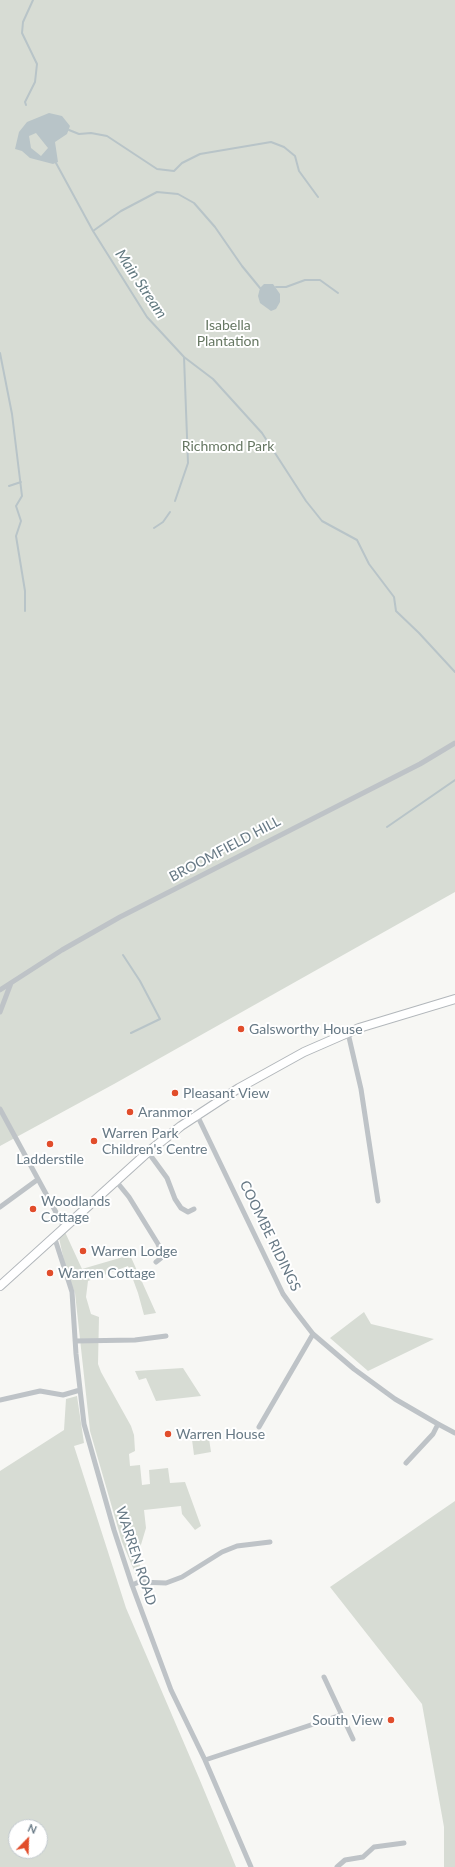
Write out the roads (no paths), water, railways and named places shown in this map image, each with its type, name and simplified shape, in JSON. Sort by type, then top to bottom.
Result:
[{"type":"main road","points":[[0,1286],[148,1152],[197,1115],[239,1088],[288,1061],[348,1033],[388,1018],[455,999]]},
{"type":"street","name":"BROOMFIELD HILL","points":[[0,990],[62,950],[120,917],[420,764],[455,743]]},
{"type":"street","points":[[0,1012],[11,983]]},
{"type":"street","points":[[348,1033],[361,1089],[378,1201]]},
{"type":"street","points":[[0,1109],[37,1180],[64,1227]]},
{"type":"street","name":"COOMBE RIDINGS","points":[[197,1115],[283,1294],[313,1334],[354,1369],[395,1399],[455,1434]]},
{"type":"street","points":[[148,1152],[166,1178],[175,1199],[182,1208],[188,1212],[194,1209]]},
{"type":"street","points":[[0,1207],[37,1180]]},
{"type":"street","points":[[116,1181],[129,1197],[158,1244],[161,1252],[160,1258],[156,1262]]},
{"type":"street","name":"WARREN ROAD","points":[[54,1236],[61,1251],[72,1292],[80,1390],[88,1444],[132,1585],[171,1690],[205,1760],[250,1867]]},
{"type":"street","points":[[259,1427],[313,1334]]},
{"type":"street","points":[[76,1341],[135,1340],[166,1336]]},
{"type":"street","points":[[0,1400],[40,1391],[63,1395],[80,1390]]},
{"type":"street","points":[[406,1463],[433,1434],[438,1424]]},
{"type":"street","points":[[132,1585],[139,1582],[166,1584],[222,1552],[237,1546],[270,1542]]},
{"type":"street","points":[[324,1677],[353,1739]]},
{"type":"street","points":[[205,1760],[341,1715]]},
{"type":"street","points":[[337,1867],[345,1860],[363,1857],[374,1847],[404,1843]]},
{"type":"waterway","points":[[26,105],[25,102],[35,82],[37,64],[22,33],[23,22],[33,0]]},
{"type":"waterway","points":[[69,130],[79,134],[91,133],[107,136],[157,169],[174,171],[182,163],[200,154],[271,142],[284,147],[295,156],[299,171],[318,197]]},
{"type":"waterway","name":"Main Stream","points":[[56,163],[93,231],[147,317],[184,357],[213,379],[262,433],[306,501],[322,521],[357,540],[369,564],[394,597],[396,611],[419,633],[455,672]]},
{"type":"waterway","points":[[93,231],[121,211],[157,192],[178,194],[194,203],[215,227],[242,266],[260,288]]},
{"type":"waterway","points":[[276,287],[286,287],[305,280],[320,280],[338,293]]},
{"type":"waterway","points":[[0,353],[12,414],[22,496],[16,506],[21,521],[16,536],[25,591],[25,611]]},
{"type":"waterway","points":[[175,501],[188,463],[184,357]]},
{"type":"waterway","points":[[9,486],[21,482]]},
{"type":"waterway","points":[[154,528],[163,522],[170,512]]},
{"type":"waterway","points":[[387,827],[455,780]]},
{"type":"waterway","points":[[123,955],[140,981],[160,1019],[131,1033]]},
{"type":"place","name":"Galsworthy House","points":[[241,1029]]},
{"type":"place","name":"Pleasant View","points":[[175,1093]]},
{"type":"place","name":"Aranmor","points":[[130,1112]]},
{"type":"place","name":"Warren Park Children's Centre","points":[[94,1141]]},
{"type":"place","name":"Ladderstile","points":[[50,1144]]},
{"type":"place","name":"Woodlands Cottage","points":[[33,1209]]},
{"type":"place","name":"Warren Lodge","points":[[83,1251]]},
{"type":"place","name":"Warren Cottage","points":[[50,1273]]},
{"type":"place","name":"Warren House","points":[[168,1434]]},
{"type":"place","name":"South View","points":[[391,1720]]},
{"type":"park label","name":"Isabella Plantation","points":[[228,334]]},
{"type":"park label","name":"Richmond Park","points":[[228,446]]}]
